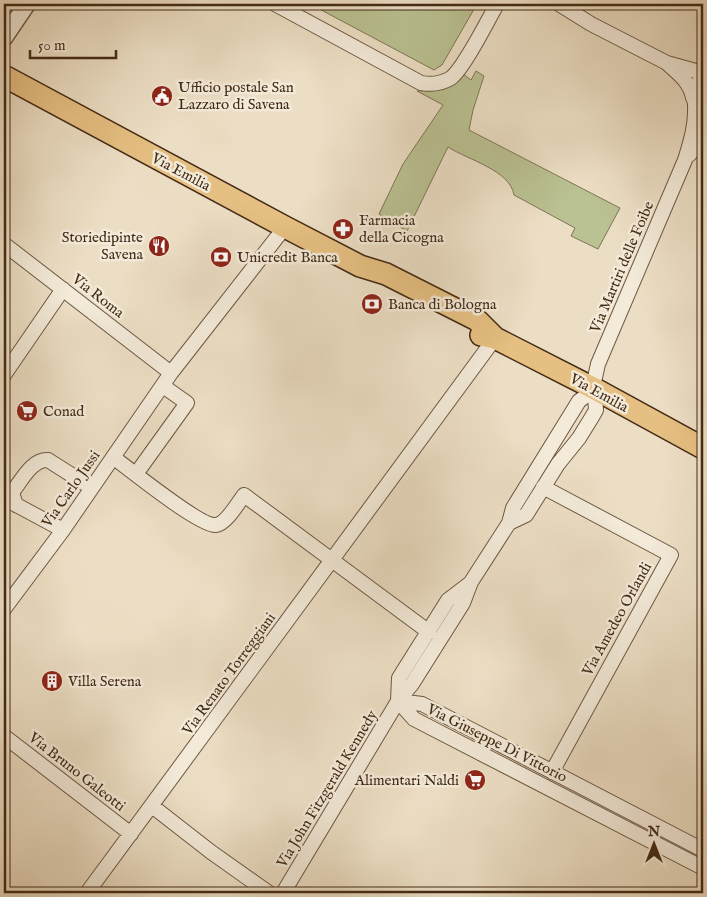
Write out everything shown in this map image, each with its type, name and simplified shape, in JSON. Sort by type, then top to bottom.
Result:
[{"type":"main road","name":"Via Emilia","points":[[4,76],[360,266],[386,274],[477,320],[495,338],[596,389],[703,448]]},
{"type":"street","points":[[4,38],[27,4]]},
{"type":"street","points":[[275,4],[421,83],[431,84],[441,83],[458,71],[497,4]]},
{"type":"street","points":[[559,4],[591,24],[667,63],[703,73]]},
{"type":"street","points":[[667,63],[688,83],[697,106]]},
{"type":"street","name":"Via Martiri delle Foibe","points":[[596,389],[595,373],[598,364],[685,160],[694,126],[697,106],[696,87],[703,77]]},
{"type":"street","name":"Via Martiri delle Foibe","points":[[685,160],[703,138]]},
{"type":"street","name":"Via Carlo Jussi","points":[[4,609],[92,488],[171,373],[285,227]]},
{"type":"street","name":"Via Roma","points":[[4,244],[171,373]]},
{"type":"street","points":[[4,375],[63,289]]},
{"type":"street","name":"Via Renato Torreggiani","points":[[87,893],[495,338]]},
{"type":"street","points":[[136,474],[186,403],[162,386]]},
{"type":"street","name":"Via John Fitzgerald Kennedy","points":[[509,523],[526,515],[558,464],[579,438],[596,410],[596,389]]},
{"type":"street","name":"Via John Fitzgerald Kennedy","points":[[283,893],[398,701],[412,684],[458,611],[471,582],[509,523],[513,508],[579,401],[596,389]]},
{"type":"street","points":[[113,457],[204,522],[213,525],[218,525],[224,521],[244,495],[429,632]]},
{"type":"street","points":[[62,530],[16,505],[13,496],[7,492],[34,464],[43,460],[48,460],[92,488]]},
{"type":"street","name":"Via Amedeo Orlandi","points":[[543,487],[671,555],[552,772]]},
{"type":"street","name":"Via John Fitzgerald Kennedy","points":[[398,701],[399,678],[448,600],[471,582]]},
{"type":"street","name":"Via Giuseppe Di Vittorio","points":[[398,701],[422,704],[703,850]]},
{"type":"street","name":"Via Giuseppe Di Vittorio","points":[[398,701],[414,719],[703,868]]},
{"type":"street","name":"Via Bruno Galeotti","points":[[4,736],[131,834]]},
{"type":"street","points":[[152,806],[211,852],[269,893]]},
{"type":"green space","points":[[310,4],[477,4],[442,65],[434,70]]},
{"type":"green space","points":[[476,71],[484,76],[469,130],[620,208],[598,249],[571,236],[575,228],[514,195],[511,186],[497,172],[448,147],[407,231],[379,214],[403,164],[443,105],[417,91],[442,89],[452,84],[463,74],[471,80]]},
{"type":"place","name":"Ufficio postale San Lazzaro di Savena","points":[[162,96]]},
{"type":"place","name":"Farmacia della Cicogna","points":[[343,229]]},
{"type":"place","name":"Storiedipinte Savena","points":[[159,246]]},
{"type":"place","name":"Unicredit Banca","points":[[221,257]]},
{"type":"place","name":"Banca di Bologna","points":[[372,304]]},
{"type":"place","name":"Conad","points":[[27,411]]},
{"type":"place","name":"Villa Serena","points":[[52,681]]},
{"type":"place","name":"Alimentari Naldi","points":[[475,780]]}]
